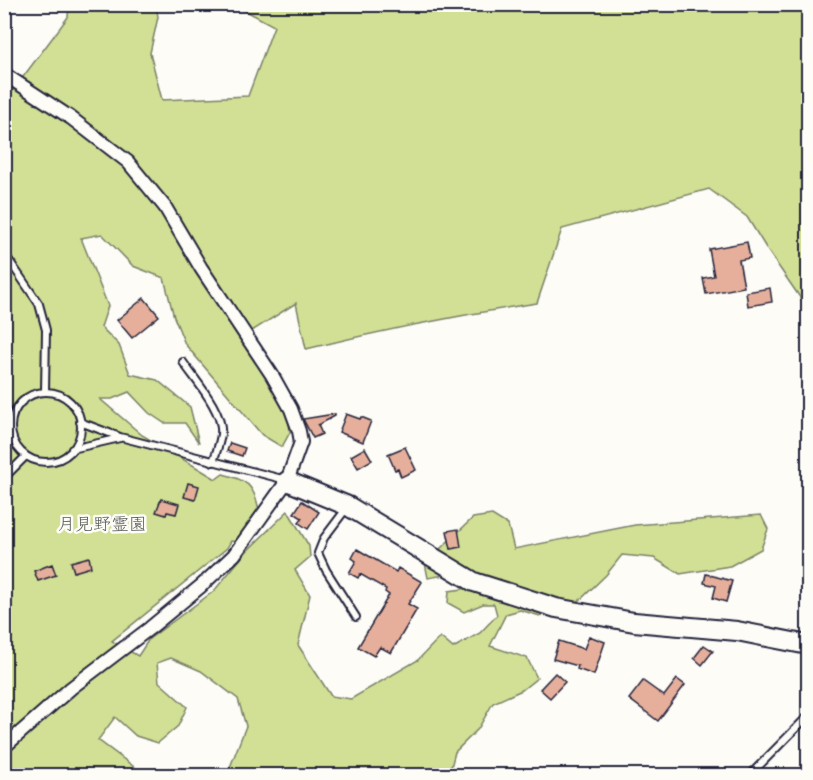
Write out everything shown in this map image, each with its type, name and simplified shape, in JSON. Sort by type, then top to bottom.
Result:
[{"type":"street","points":[[4,74],[71,118],[128,162],[165,207],[201,268],[272,375],[291,409],[301,442],[287,481],[234,555],[201,586],[71,688],[4,747]]},
{"type":"street","points":[[287,481],[348,506],[474,582],[556,608],[634,622],[737,631],[808,645]]},
{"type":"lane","points":[[4,253],[39,304],[46,330],[45,392]]},
{"type":"lane","points":[[183,362],[209,399],[218,417],[221,432],[213,462]]},
{"type":"lane","points":[[72,450],[80,436],[81,422],[76,408],[66,398],[45,392],[30,395],[19,404],[12,417],[12,439],[26,456],[39,461],[54,461],[72,450],[120,437]]},
{"type":"lane","points":[[81,422],[120,437],[287,481]]},
{"type":"lane","points":[[4,478],[26,456]]},
{"type":"lane","points":[[348,506],[324,538],[318,553],[326,570],[356,617]]},
{"type":"lane","points":[[749,776],[808,716]]},
{"type":"green space","name":"月見野霊園","points":[[69,5],[156,5],[158,17],[150,53],[162,100],[248,96],[274,26],[235,5],[808,5],[808,309],[747,217],[709,189],[562,229],[537,303],[421,323],[306,349],[296,303],[241,338],[288,414],[290,432],[282,447],[262,435],[185,344],[174,317],[164,278],[133,266],[102,234],[81,238],[108,306],[101,327],[119,345],[130,374],[157,380],[190,407],[199,443],[185,423],[164,423],[149,413],[129,392],[112,399],[100,399],[142,435],[216,479],[223,474],[244,481],[252,489],[259,510],[237,542],[231,541],[227,548],[112,641],[138,656],[149,639],[214,591],[247,551],[288,511],[309,546],[310,557],[295,570],[310,595],[298,645],[331,696],[351,699],[418,660],[440,637],[453,648],[480,633],[497,615],[494,604],[483,604],[464,612],[448,603],[449,591],[463,589],[467,571],[428,578],[425,563],[473,518],[492,515],[508,525],[514,549],[635,525],[761,515],[768,529],[761,549],[730,566],[680,574],[654,558],[622,555],[606,575],[580,600],[540,616],[520,610],[506,614],[490,646],[527,658],[537,678],[522,690],[493,703],[478,729],[455,752],[449,775],[227,775],[246,726],[238,699],[201,671],[171,658],[157,663],[159,682],[187,707],[178,726],[158,743],[136,736],[115,717],[98,740],[143,775],[5,775],[4,90],[11,93],[68,17]]},
{"type":"building","points":[[747,242],[750,258],[739,260],[744,287],[706,294],[703,278],[714,276],[709,249]]},
{"type":"building","points":[[770,288],[772,302],[748,306],[746,292]]},
{"type":"building","points":[[144,298],[159,316],[132,338],[117,320]]},
{"type":"building","points":[[335,414],[318,425],[322,434],[313,438],[303,419]]},
{"type":"building","points":[[346,414],[371,421],[363,442],[339,432]]},
{"type":"building","points":[[230,443],[245,448],[242,456],[227,451]]},
{"type":"building","points":[[405,447],[416,470],[401,477],[388,454]]},
{"type":"building","points":[[365,448],[372,460],[358,468],[351,456]]},
{"type":"building","points":[[188,483],[199,486],[195,500],[184,497]]},
{"type":"building","points":[[161,499],[179,504],[176,514],[167,512],[166,515],[156,512]]},
{"type":"building","points":[[302,501],[319,512],[308,529],[299,523],[302,518],[294,513]]},
{"type":"building","points":[[458,529],[461,547],[451,549],[447,531]]},
{"type":"building","points":[[357,549],[396,572],[398,568],[422,582],[408,604],[417,609],[391,653],[380,647],[374,656],[358,647],[389,595],[385,592],[386,589],[360,574],[358,578],[349,573],[356,561],[352,558]]},
{"type":"building","points":[[89,557],[91,567],[74,572],[71,562]]},
{"type":"building","points":[[52,564],[56,575],[38,581],[34,571]]},
{"type":"building","points":[[706,574],[732,581],[726,602],[713,598],[716,586],[704,583]]},
{"type":"building","points":[[589,636],[605,642],[594,675],[577,669],[578,666],[553,659],[559,641],[584,649]]},
{"type":"building","points":[[704,645],[713,651],[702,665],[694,658]]},
{"type":"building","points":[[555,673],[565,682],[550,698],[540,689]]},
{"type":"building","points":[[677,679],[685,685],[658,721],[629,699],[643,681],[664,696]]}]
